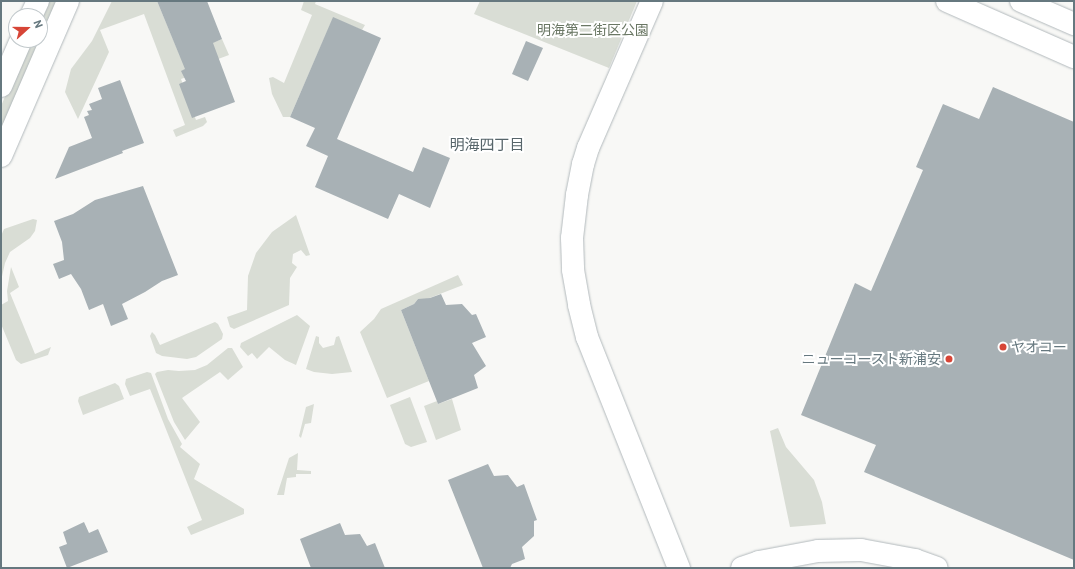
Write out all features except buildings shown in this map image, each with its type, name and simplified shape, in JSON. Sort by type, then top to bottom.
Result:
[{"type":"street","points":[[1,156],[68,1]]},
{"type":"street","points":[[652,1],[588,148],[583,164],[577,195],[572,238],[573,270],[579,305],[587,337],[679,568]]},
{"type":"street","points":[[947,1],[1074,57]]},
{"type":"street","points":[[1021,1],[1074,24]]},
{"type":"street","points":[[1,86],[18,48]]},
{"type":"street","points":[[742,568],[759,562],[818,551],[861,550],[915,560],[937,568]]},
{"type":"green space","points":[[46,1],[60,1],[48,29],[48,8],[43,8]]},
{"type":"green space","points":[[112,1],[157,1],[180,56],[222,39],[229,55],[202,65],[203,71],[181,79],[196,120],[205,117],[207,122],[203,126],[176,137],[173,130],[185,125],[144,14],[100,30],[109,52],[78,119],[65,92],[71,69],[92,41]]},
{"type":"green space","points":[[304,1],[316,1],[315,4],[365,25],[362,30],[333,18],[290,117],[283,117],[272,94],[269,78],[273,77],[284,83],[312,15],[301,10]]},
{"type":"green space","name":"明海第二街区公園","points":[[480,1],[637,1],[609,68],[474,14]]},
{"type":"green space","points":[[26,48],[40,48],[1,137],[1,106]]},
{"type":"green space","points":[[296,215],[310,255],[306,256],[301,250],[293,254],[292,263],[297,267],[290,278],[289,305],[234,329],[230,327],[227,317],[247,310],[248,276],[256,253],[272,232]]},
{"type":"green space","points":[[33,219],[37,220],[35,231],[30,238],[10,252],[5,263],[1,281],[1,236],[4,229]]},
{"type":"green space","points":[[11,267],[19,287],[10,293],[35,354],[51,347],[48,355],[21,364],[16,360],[1,324],[1,305],[8,301],[7,291]]},
{"type":"green space","points":[[458,275],[463,285],[427,299],[418,299],[414,304],[401,310],[429,381],[387,398],[360,332],[374,319],[381,309]]},
{"type":"green space","points":[[297,315],[310,326],[296,365],[285,360],[269,347],[257,359],[252,353],[248,356],[240,347],[241,343]]},
{"type":"green space","points":[[215,322],[218,324],[223,334],[222,339],[196,357],[187,359],[162,356],[156,353],[150,336],[152,332],[160,345]]},
{"type":"green space","points":[[316,336],[319,337],[319,343],[323,348],[334,345],[336,337],[339,336],[352,372],[332,374],[314,372],[306,369]]},
{"type":"green space","points":[[228,348],[232,348],[243,367],[228,380],[220,372],[182,398],[200,422],[185,440],[174,422],[155,374],[157,372],[168,370],[195,370],[207,365]]},
{"type":"green space","points":[[147,372],[151,373],[168,419],[182,444],[180,447],[200,464],[194,479],[244,509],[244,514],[191,535],[187,527],[202,520],[150,389],[130,396],[125,384],[126,379]]},
{"type":"green space","points":[[115,383],[119,386],[124,399],[83,415],[78,401],[79,397]]},
{"type":"green space","points":[[410,397],[427,442],[411,447],[405,444],[390,405]]},
{"type":"green space","points":[[452,399],[461,430],[436,440],[424,406],[437,401],[438,404]]},
{"type":"green space","points":[[314,404],[311,423],[305,424],[301,438],[299,436],[306,407]]},
{"type":"green space","points":[[778,428],[786,447],[814,480],[822,502],[826,524],[790,527],[770,431]]},
{"type":"green space","points":[[298,453],[297,470],[311,471],[311,474],[296,474],[296,477],[287,478],[284,495],[277,495],[289,458]]},
{"type":"place","name":"ヤオコー","points":[[1003,347]]},
{"type":"place","name":"ニューコースト新浦安","points":[[949,359]]},
{"type":"district","name":"明海四丁目","points":[[487,145]]}]
